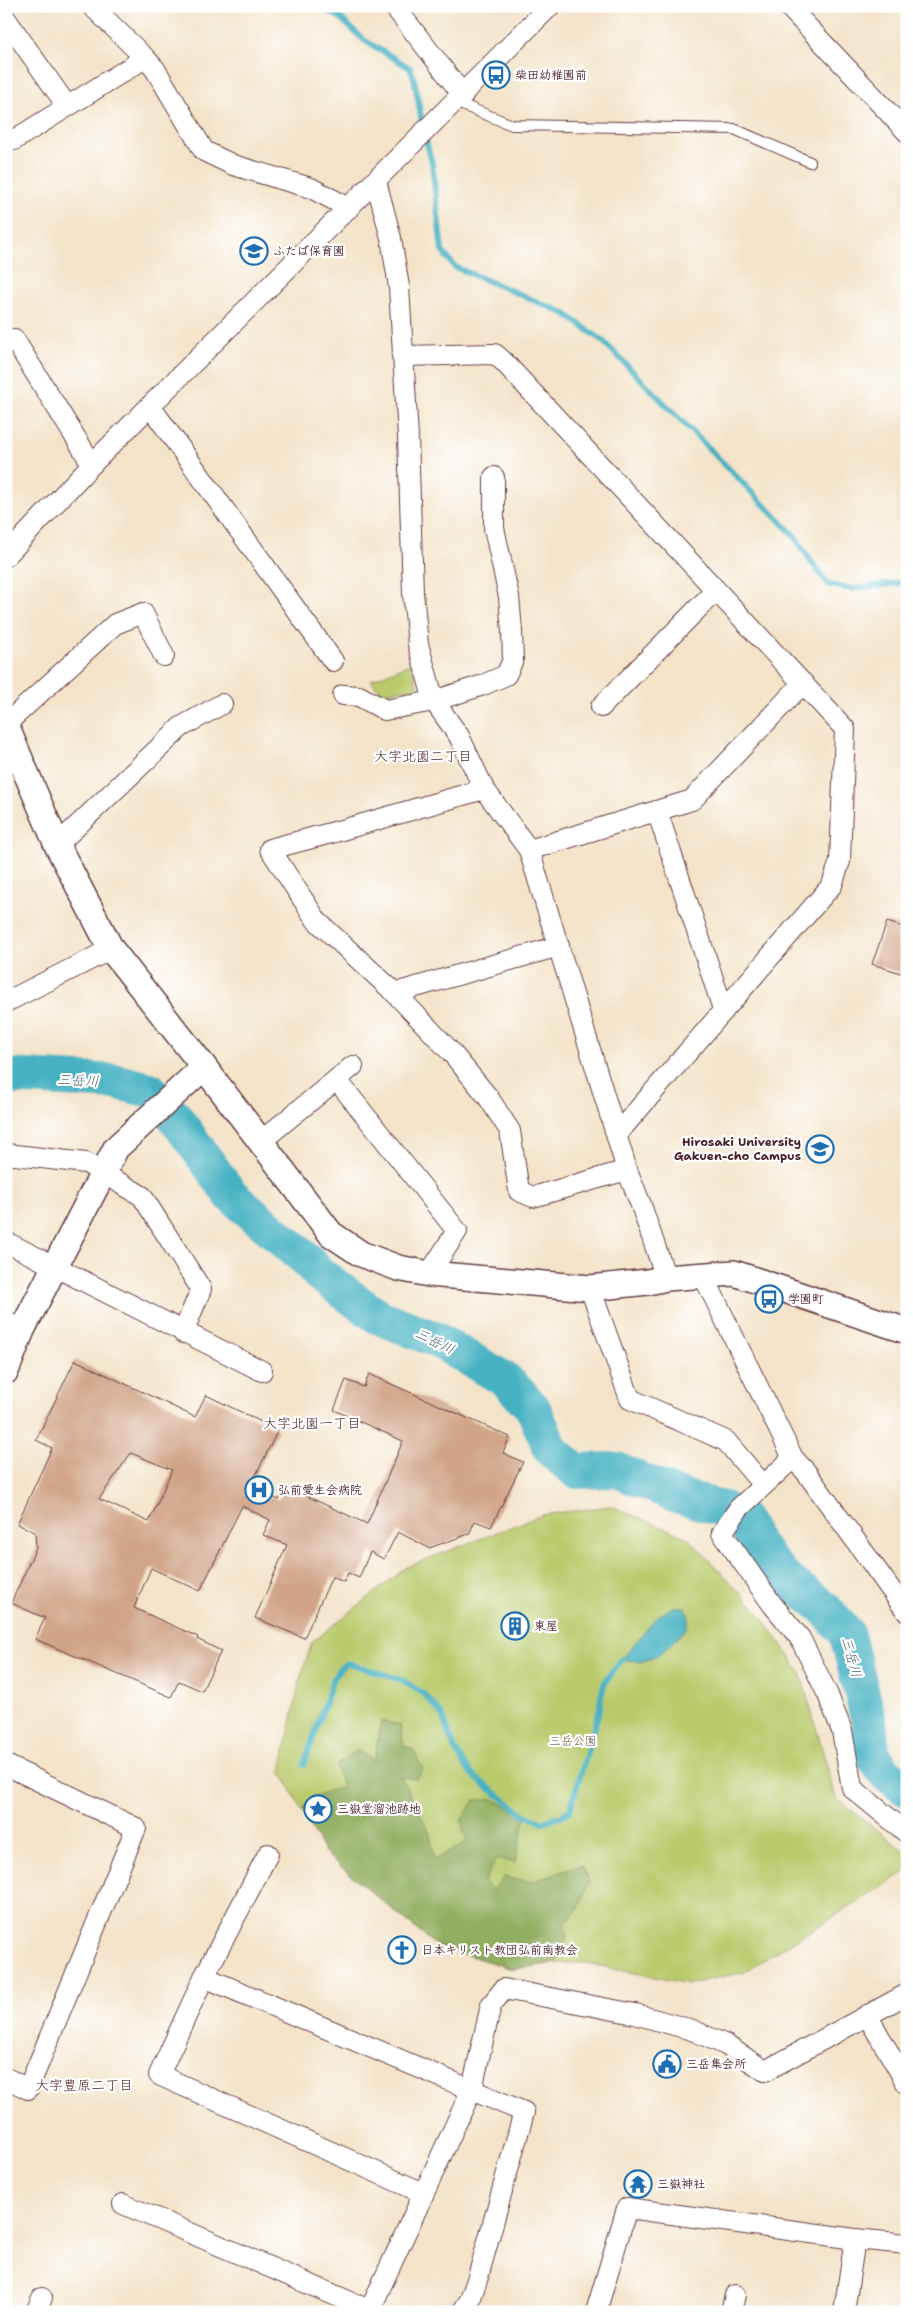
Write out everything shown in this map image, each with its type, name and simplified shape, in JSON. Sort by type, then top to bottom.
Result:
[{"type":"street","points":[[92,6],[155,69],[204,151],[233,165],[311,188],[349,208]]},
{"type":"street","points":[[394,6],[459,98]]},
{"type":"street","points":[[6,556],[92,464],[550,6]]},
{"type":"street","points":[[788,6],[907,132]]},
{"type":"street","points":[[6,19],[67,106]]},
{"type":"street","points":[[6,140],[14,140],[145,58]]},
{"type":"street","points":[[376,181],[391,238],[399,287],[408,437],[413,593],[418,644],[434,701],[459,736],[484,789],[529,850],[627,1170],[666,1278]]},
{"type":"street","points":[[14,339],[92,464]]},
{"type":"street","points":[[402,356],[495,354],[845,729],[840,861],[832,885],[617,1134]]},
{"type":"street","points":[[150,406],[333,661]]},
{"type":"street","points":[[343,696],[359,696],[385,710],[434,701],[506,676],[513,660],[509,597],[494,528],[494,477]]},
{"type":"street","points":[[601,707],[716,590]]},
{"type":"street","points":[[164,656],[143,613],[115,624],[6,725],[57,845],[111,949],[204,1067],[331,1234],[362,1254],[398,1268],[430,1274],[590,1288],[648,1282],[666,1278],[734,1273],[907,1331]]},
{"type":"street","points":[[529,850],[692,800],[803,683]]},
{"type":"street","points":[[57,845],[181,727],[222,704]]},
{"type":"street","points":[[484,789],[270,849],[316,921],[395,993],[451,1052],[488,1097],[510,1131],[519,1191],[533,1196],[627,1170]]},
{"type":"street","points":[[657,811],[723,1009]]},
{"type":"street","points":[[395,993],[559,946]]},
{"type":"street","points":[[6,1002],[111,949]]},
{"type":"street","points":[[260,1142],[353,1066]]},
{"type":"street","points":[[6,1371],[14,1326],[55,1266],[116,1148],[204,1067]]},
{"type":"street","points":[[336,1080],[457,1230],[430,1274]]},
{"type":"street","points":[[6,1154],[86,1163],[101,1174],[142,1196],[201,1289],[184,1333]]},
{"type":"street","points":[[6,1242],[262,1371]]},
{"type":"street","points":[[703,1275],[793,1458],[806,1472],[907,1612]]},
{"type":"street","points":[[590,1288],[630,1399],[726,1441],[764,1485]]},
{"type":"street","points":[[793,1458],[739,1508],[722,1532],[772,1604],[800,1638],[828,1695],[842,1731],[852,1788],[907,1833]]},
{"type":"street","points":[[6,1765],[136,1828],[28,2089],[6,2078]]},
{"type":"street","points":[[268,1854],[204,1978],[159,2075],[423,2193]]},
{"type":"street","points":[[204,1978],[524,2112],[478,2277],[470,2300],[462,2312]]},
{"type":"street","points":[[123,2204],[369,2311],[472,2089],[491,2005],[504,1989],[635,2014],[692,2030],[726,2045],[765,2071],[907,1994]]},
{"type":"street","points":[[868,2015],[907,2084]]},
{"type":"street","points":[[596,2312],[627,2208],[855,2239],[907,2244]]},
{"type":"street","points":[[844,2312],[855,2239]]},
{"type":"lane","points":[[459,98],[512,125],[734,129],[810,162]]},
{"type":"green space","points":[[413,663],[417,688],[384,692],[375,686],[371,680]]},
{"type":"green space","name":"三岳公園","points":[[611,1506],[688,1538],[757,1610],[800,1671],[836,1798],[907,1853],[907,1871],[744,1972],[689,1984],[586,1963],[556,1963],[513,1969],[435,1945],[325,1853],[281,1771],[300,1679],[312,1642],[407,1567],[542,1515]]},
{"type":"green space","points":[[381,1721],[400,1725],[404,1746],[412,1748],[423,1769],[417,1779],[401,1777],[429,1831],[435,1860],[467,1842],[461,1821],[475,1800],[493,1799],[526,1816],[515,1863],[497,1858],[484,1881],[493,1890],[504,1877],[531,1882],[581,1865],[589,1882],[578,1910],[564,1923],[567,1937],[556,1963],[513,1969],[435,1945],[325,1853],[302,1810],[311,1797],[342,1787],[336,1766],[357,1750],[374,1761]]},
{"type":"water","points":[[673,1607],[685,1607],[689,1618],[686,1629],[655,1657],[640,1662],[622,1659],[657,1617]]},
{"type":"building","points":[[887,922],[907,928],[907,975],[872,964]]},
{"type":"building","points":[[75,1360],[195,1417],[206,1395],[278,1430],[250,1487],[279,1500],[285,1486],[367,1524],[403,1441],[334,1410],[346,1380],[364,1387],[369,1374],[510,1437],[503,1453],[523,1462],[491,1527],[475,1521],[469,1534],[429,1548],[398,1532],[384,1559],[370,1552],[359,1578],[348,1573],[344,1582],[332,1577],[304,1638],[255,1618],[287,1545],[263,1535],[270,1520],[242,1506],[200,1591],[151,1568],[134,1608],[198,1637],[197,1639],[221,1651],[202,1691],[179,1681],[171,1697],[35,1639],[45,1618],[11,1603],[36,1548],[35,1532],[17,1524],[52,1448],[36,1440]],"holes":[[[131,1453],[172,1470],[149,1522],[99,1499]]]},
{"type":"waterway","points":[[319,6],[338,16],[364,40],[410,68],[414,78],[423,128]]},
{"type":"waterway","points":[[425,137],[432,163],[442,251],[455,267],[564,313],[603,341],[794,535],[829,585],[853,589],[907,582]]},
{"type":"waterway","name":"三岳川","points":[[6,1076],[117,1082],[150,1090]]},
{"type":"waterway","name":"三岳川","points":[[172,1113],[231,1195],[308,1261],[319,1274],[377,1316],[437,1340],[506,1380],[533,1408],[552,1451],[576,1471],[617,1470],[676,1495],[724,1509]]},
{"type":"waterway","name":"三岳川","points":[[743,1520],[758,1546],[782,1576],[823,1607],[846,1632],[869,1721],[872,1754],[886,1774],[907,1789]]},
{"type":"waterway","points":[[304,1765],[332,1682],[339,1669],[348,1663],[402,1680],[425,1695],[442,1715],[455,1750],[472,1775],[526,1816],[542,1822],[560,1817],[570,1810],[600,1708],[603,1687],[622,1659]]},
{"type":"place","name":"柴田幼稚園前","points":[[496,75]]},
{"type":"place","name":"ふたば保育園","points":[[254,251]]},
{"type":"place","name":"Hirosaki University Gakuen-cho Campus","points":[[820,1149]]},
{"type":"place","name":"学園町","points":[[769,1299]]},
{"type":"place","name":"弘前愛生会病院","points":[[259,1490]]},
{"type":"place","name":"東屋","points":[[515,1626]]},
{"type":"place","name":"三嶽堂溜池跡地","points":[[318,1809]]},
{"type":"place","name":"日本キリスト教団弘前南教会","points":[[402,1950]]},
{"type":"place","name":"三岳集会所","points":[[667,2064]]},
{"type":"place","name":"三嶽神社","points":[[638,2184]]},
{"type":"district","name":"大字北園二丁目","points":[[423,756]]},
{"type":"district","name":"大字北園一丁目","points":[[312,1423]]},
{"type":"district","name":"大字豊原二丁目","points":[[84,2085]]}]
